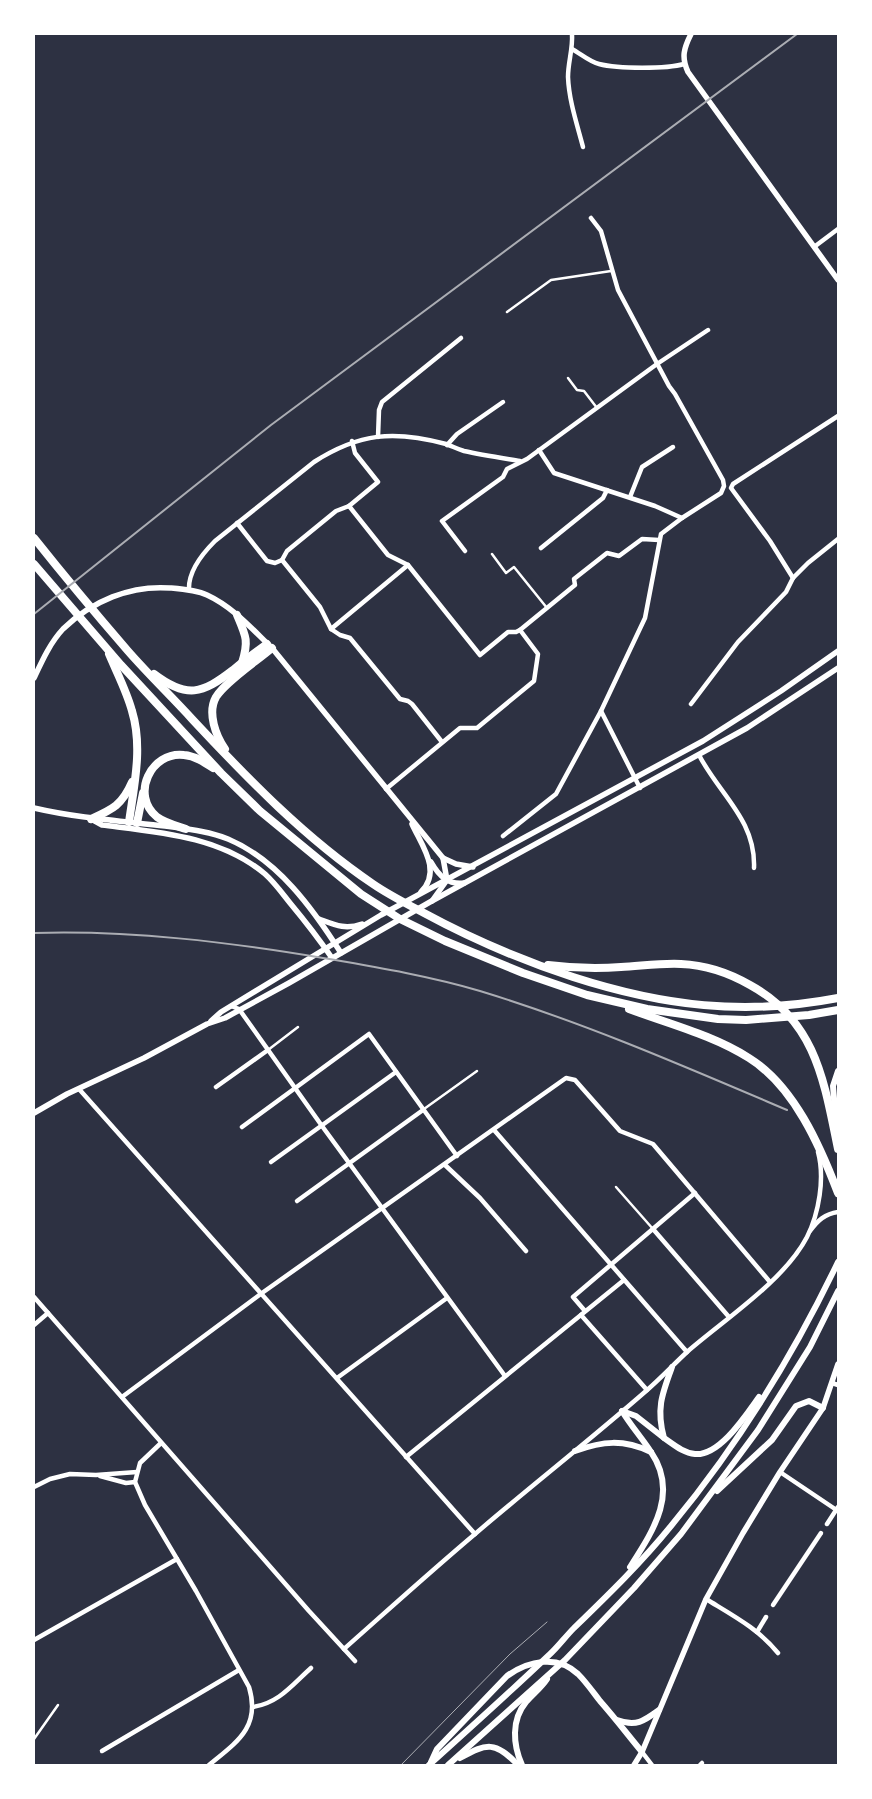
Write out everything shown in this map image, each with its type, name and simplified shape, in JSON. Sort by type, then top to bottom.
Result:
[{"type":"highway","points":[[34,538],[130,653],[238,768],[297,824],[375,886],[455,930],[520,959],[612,988],[652,998],[718,1007],[772,1007],[838,998]]},
{"type":"highway","points":[[34,564],[221,773],[260,811],[361,894],[400,919],[445,942],[544,981],[599,998],[708,1038],[751,1059],[773,1077],[789,1096],[810,1131],[838,1193]]},
{"type":"highway","points":[[237,615],[245,633],[247,646],[242,663]]},
{"type":"highway","points":[[130,653],[166,683],[185,690],[196,691],[206,689],[217,683],[242,663],[270,646]]},
{"type":"highway","points":[[238,768],[220,742],[215,728],[213,714],[216,698],[226,686],[270,646]]},
{"type":"highway","points":[[107,647],[132,711],[138,739],[133,826]]},
{"type":"highway","points":[[133,826],[140,813],[144,788],[153,768],[164,758],[174,755],[191,756],[221,773]]},
{"type":"highway","points":[[91,819],[113,809],[122,801],[135,776]]},
{"type":"highway","points":[[144,788],[150,809],[158,818],[186,829]]},
{"type":"highway","points":[[520,959],[549,966],[577,968],[681,964],[699,966],[733,975],[761,991],[784,1009],[801,1029],[815,1056],[826,1085],[838,1149]]},
{"type":"highway","points":[[599,998],[647,1009],[718,1019],[774,1019],[838,1010]]},
{"type":"main road","points":[[838,1072],[833,1086],[838,1149]]},
{"type":"main road","points":[[429,1765],[550,1654],[620,1584],[670,1527],[707,1480],[746,1425],[787,1360],[818,1304],[838,1262]]},
{"type":"main road","points":[[449,1764],[565,1660],[634,1588],[706,1502],[758,1430],[788,1383],[810,1347],[838,1291]]},
{"type":"main road","points":[[622,1411],[636,1416],[684,1451],[696,1454],[709,1451],[738,1426],[787,1360]]},
{"type":"main road","points":[[664,1438],[659,1409],[672,1366]]},
{"type":"main road","points":[[706,1502],[772,1440],[796,1406],[809,1401],[823,1408]]},
{"type":"main road","points":[[620,1584],[646,1542],[660,1513],[664,1484],[652,1453],[628,1422],[622,1411]]},
{"type":"main road","points":[[575,1451],[594,1445],[616,1442],[636,1445],[652,1453]]},
{"type":"main road","points":[[429,1765],[437,1749],[507,1676],[518,1668],[530,1663],[545,1662],[561,1664],[578,1674],[642,1752]]},
{"type":"main road","points":[[522,1765],[514,1732],[519,1712],[526,1702],[542,1687],[552,1672]]},
{"type":"main road","points":[[617,1720],[632,1724],[644,1720],[659,1710]]},
{"type":"main road","points":[[449,1764],[474,1750],[488,1746],[495,1747],[506,1753],[518,1765]]},
{"type":"street","points":[[572,34],[569,88],[583,147]]},
{"type":"street","points":[[692,34],[684,50],[684,64],[838,280]]},
{"type":"street","points":[[572,49],[598,64],[605,65],[674,67],[684,64]]},
{"type":"street","points":[[503,836],[556,794],[601,711],[645,618],[661,534],[721,493],[724,486],[724,480],[657,364],[618,290],[601,231],[591,218]]},
{"type":"street","points":[[814,247],[838,230]]},
{"type":"street","points":[[465,552],[442,521],[503,477],[507,469],[527,459],[657,364],[708,330]]},
{"type":"street","points":[[378,437],[379,410],[382,402],[461,338]]},
{"type":"street","points":[[447,445],[457,434],[503,402]]},
{"type":"street","points":[[793,578],[770,541],[731,488],[733,484],[838,416]]},
{"type":"street","points":[[189,590],[194,570],[205,551],[314,462],[352,441],[378,437],[408,437],[447,445],[461,450],[520,461]]},
{"type":"street","points":[[237,523],[267,561],[275,563],[282,560],[288,551],[321,523],[336,511],[349,506],[378,482],[355,453],[352,441]]},
{"type":"street","points":[[630,497],[642,467],[673,447]]},
{"type":"street","points":[[539,450],[554,473],[630,497],[682,518]]},
{"type":"street","points":[[541,548],[603,498],[608,490]]},
{"type":"street","points":[[349,506],[388,555],[408,565],[480,656],[508,632],[520,630],[575,585],[574,579],[607,553],[619,556],[642,539],[659,540]]},
{"type":"street","points":[[691,704],[738,642],[786,592],[793,578],[808,563],[838,539]]},
{"type":"street","points":[[282,560],[320,607],[331,629],[350,638],[400,700],[408,701],[412,704],[442,742]]},
{"type":"street","points":[[331,629],[408,565]]},
{"type":"street","points":[[34,678],[45,655],[62,630],[86,610],[111,598],[144,588],[189,590],[206,594],[237,615],[270,646],[443,858],[456,864],[472,867]]},
{"type":"street","points":[[386,789],[442,742],[462,728],[477,728],[534,680],[538,654],[520,630]]},
{"type":"street","points":[[34,1113],[207,1024],[231,1006],[381,915],[703,741],[781,692],[838,651]]},
{"type":"street","points":[[207,1024],[224,1018],[305,974],[430,902],[747,728],[838,668]]},
{"type":"street","points":[[601,711],[640,788]]},
{"type":"street","points":[[698,755],[744,822],[755,854],[754,868]]},
{"type":"street","points":[[34,808],[133,826],[202,842],[246,860],[276,885],[316,934],[332,958]]},
{"type":"street","points":[[408,817],[438,874],[457,884],[467,883]]},
{"type":"street","points":[[133,826],[204,832],[228,839],[251,851],[274,868],[297,892],[341,953]]},
{"type":"street","points":[[418,895],[429,883],[431,875],[427,856]]},
{"type":"street","points":[[430,902],[447,880],[443,858]]},
{"type":"street","points":[[318,919],[334,925],[351,928],[371,922]]},
{"type":"street","points":[[231,1006],[239,1009],[505,1376]]},
{"type":"street","points":[[242,1127],[369,1034],[457,1156]]},
{"type":"street","points":[[216,1088],[268,1050]]},
{"type":"street","points":[[271,1162],[396,1072]]},
{"type":"street","points":[[122,1397],[262,1293],[566,1078],[575,1080],[620,1131],[653,1144],[770,1282]]},
{"type":"street","points":[[79,1089],[475,1534]]},
{"type":"street","points":[[297,1201],[423,1110]]},
{"type":"street","points":[[494,1130],[687,1352]]},
{"type":"street","points":[[807,1236],[821,1187],[819,1154],[810,1131]]},
{"type":"street","points":[[446,1164],[480,1198],[526,1251]]},
{"type":"street","points":[[585,1311],[574,1297],[695,1193]]},
{"type":"street","points":[[344,1650],[475,1534],[647,1390],[687,1352],[770,1282],[786,1266],[817,1221],[827,1215],[838,1212]]},
{"type":"street","points":[[652,1229],[728,1317]]},
{"type":"street","points":[[406,1457],[624,1280]]},
{"type":"street","points":[[34,1297],[355,1661]]},
{"type":"street","points":[[337,1378],[447,1298]]},
{"type":"street","points":[[34,1325],[48,1313]]},
{"type":"street","points":[[580,1315],[647,1390]]},
{"type":"street","points":[[634,1765],[642,1752],[706,1599],[780,1472],[823,1408],[835,1384],[838,1364]]},
{"type":"street","points":[[161,1443],[140,1463],[136,1472],[135,1482],[139,1494],[249,1687],[253,1707],[251,1720],[245,1732],[209,1765]]},
{"type":"street","points":[[34,1487],[63,1475],[136,1472]]},
{"type":"street","points":[[780,1472],[838,1509],[827,1524]]},
{"type":"street","points":[[96,1475],[126,1483],[135,1482]]},
{"type":"street","points":[[773,1605],[821,1533]]},
{"type":"street","points":[[34,1640],[176,1559]]},
{"type":"street","points":[[706,1599],[758,1632],[778,1654]]},
{"type":"street","points":[[758,1632],[766,1617]]},
{"type":"street","points":[[253,1707],[276,1700],[311,1668]]},
{"type":"street","points":[[102,1751],[239,1670]]},
{"type":"street","points":[[642,1752],[652,1765]]},
{"type":"lane","points":[[507,312],[551,280],[611,271]]},
{"type":"lane","points":[[568,378],[577,390],[584,391],[597,408]]},
{"type":"lane","points":[[492,554],[506,573],[514,567],[547,608]]},
{"type":"lane","points":[[268,1050],[298,1027]]},
{"type":"lane","points":[[423,1110],[477,1072]]},
{"type":"lane","points":[[616,1187],[652,1229]]},
{"type":"lane","points":[[34,1739],[58,1705]]},
{"type":"tram line","points":[[401,1765],[510,1654],[547,1622]]},
{"type":"railway","points":[[34,614],[271,425],[797,34]]},
{"type":"railway","points":[[34,933],[106,933],[215,942],[323,958],[441,981],[480,991],[597,1031],[787,1110]]}]
